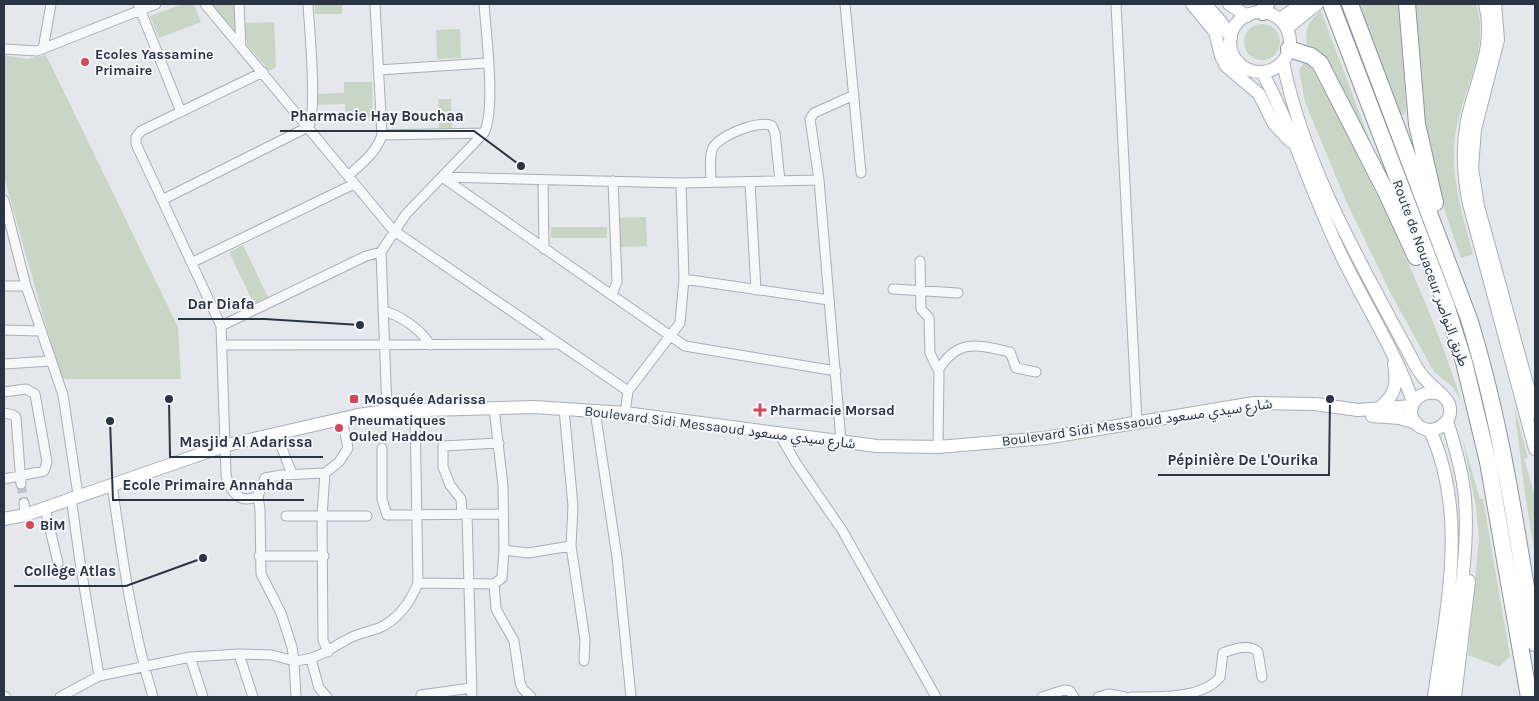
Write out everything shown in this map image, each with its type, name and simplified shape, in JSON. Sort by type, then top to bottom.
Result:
[{"type":"highway","name":"Route de Nouaceur طريق النواصر","points":[[1321,4],[1446,305],[1464,362],[1488,462],[1529,697]]},
{"type":"highway","name":"Route de Nouaceur طريق النواصر","points":[[1350,4],[1469,319],[1493,404],[1535,643]]},
{"type":"highway","points":[[1408,4],[1415,108],[1435,204],[1437,233]]},
{"type":"highway","points":[[1286,55],[1310,56],[1320,63],[1393,206],[1425,279],[1446,305]]},
{"type":"main road","points":[[1192,4],[1215,32],[1221,56],[1226,66],[1259,94],[1274,124],[1292,142]]},
{"type":"main road","points":[[1206,4],[1231,38]]},
{"type":"main road","points":[[1230,4],[1247,16]]},
{"type":"main road","points":[[1283,24],[1302,4]]},
{"type":"main road","points":[[1283,24],[1321,4]]},
{"type":"main road","points":[[1486,4],[1489,20],[1489,41],[1467,122],[1464,148],[1464,175],[1469,204],[1535,449]]},
{"type":"main road","points":[[1497,7],[1498,40],[1475,130],[1473,178],[1478,206],[1535,413]]},
{"type":"main road","points":[[1286,55],[1270,70],[1262,72],[1250,70],[1240,64],[1231,50],[1231,38],[1236,25],[1247,16],[1265,8],[1283,24],[1289,35],[1286,55],[1292,102],[1307,144],[1360,262],[1413,362],[1448,403],[1450,415],[1447,421],[1438,429],[1430,430],[1400,418],[1371,416],[1358,410]]},
{"type":"main road","points":[[1262,72],[1275,97],[1337,248],[1391,350],[1413,404],[1412,415],[1416,423]]},
{"type":"main road","points":[[1378,409],[1390,399],[1395,390],[1396,380],[1391,350]]},
{"type":"main road","points":[[1358,410],[1413,404],[1422,394],[1428,392],[1440,394]]},
{"type":"main road","name":"Boulevard Sidi Messaoud شارع سيدي مسعود","points":[[4,519],[24,509],[45,508],[75,496],[227,446],[342,418],[387,411],[494,408],[595,411],[625,413],[877,446],[938,447],[1045,438],[1264,403],[1315,404],[1358,410]]},
{"type":"main road","points":[[1447,421],[1472,538],[1471,562],[1454,697]]},
{"type":"main road","points":[[1430,430],[1446,474],[1453,532],[1451,572],[1434,697]]},
{"type":"main road","points":[[1444,697],[1464,559],[1465,499]]},
{"type":"street","points":[[43,49],[51,4]]},
{"type":"street","points":[[4,49],[30,52],[43,49],[139,7],[156,4]]},
{"type":"street","points":[[205,4],[394,230],[556,344],[628,391]]},
{"type":"street","points":[[239,4],[240,47]]},
{"type":"street","points":[[162,200],[308,127],[312,123],[308,4]]},
{"type":"street","points":[[348,176],[372,155],[378,147],[382,136],[375,4]]},
{"type":"street","points":[[387,411],[381,252],[406,214],[484,133],[490,108],[484,4]]},
{"type":"street","points":[[845,4],[861,173]]},
{"type":"street","points":[[1116,4],[1137,422]]},
{"type":"street","points":[[139,7],[181,112]]},
{"type":"street","points":[[378,70],[487,63]]},
{"type":"street","points":[[258,496],[243,500],[238,498],[231,489],[226,475],[227,446],[221,326],[193,262],[140,152],[136,137],[141,131],[263,72]]},
{"type":"street","points":[[841,441],[819,180],[811,115],[854,95]]},
{"type":"street","points":[[711,182],[711,153],[716,143],[732,134],[762,123],[772,126],[775,133],[780,181]]},
{"type":"street","points":[[382,136],[484,133]]},
{"type":"street","points":[[442,177],[681,183],[819,180]]},
{"type":"street","points":[[442,177],[685,346],[699,350],[836,371]]},
{"type":"street","points":[[544,180],[544,249]]},
{"type":"street","points":[[612,294],[616,282],[613,181]]},
{"type":"street","points":[[750,182],[756,290]]},
{"type":"street","points":[[625,413],[628,391],[671,337],[681,318],[684,279],[681,183]]},
{"type":"street","points":[[193,262],[354,184]]},
{"type":"street","points":[[4,200],[26,286],[63,395],[75,496],[80,562],[99,676]]},
{"type":"street","points":[[221,326],[366,256],[381,252]]},
{"type":"street","points":[[920,261],[921,309],[929,318],[930,353],[938,369],[938,447]]},
{"type":"street","points":[[684,279],[829,300]]},
{"type":"street","points":[[4,286],[26,286]]},
{"type":"street","points":[[893,289],[958,293]]},
{"type":"street","points":[[383,311],[393,314],[418,331],[430,345]]},
{"type":"street","points":[[4,330],[40,331]]},
{"type":"street","points":[[223,345],[556,344]]},
{"type":"street","points":[[938,369],[946,356],[958,347],[968,346],[1010,352],[1016,368],[1036,372]]},
{"type":"street","points":[[4,364],[50,361]]},
{"type":"street","points":[[4,392],[26,389],[35,394],[47,462],[44,471],[21,480],[4,479]]},
{"type":"street","points":[[418,583],[494,584],[500,580],[503,573],[503,514],[499,443],[494,408]]},
{"type":"street","points":[[564,409],[573,506],[571,546],[585,640],[584,661]]},
{"type":"street","points":[[60,697],[76,694],[99,676],[190,657],[239,654],[272,655],[294,661],[311,660],[328,652],[347,639],[391,621],[407,607],[418,583],[415,410]]},
{"type":"street","points":[[595,411],[617,557],[631,697]]},
{"type":"street","points":[[4,413],[13,414],[16,417],[21,480]]},
{"type":"street","points":[[296,697],[294,661],[281,613],[261,574],[258,496],[265,478],[292,474],[325,473],[339,462],[348,448],[342,418]]},
{"type":"street","points":[[778,432],[796,463],[842,530],[936,697]]},
{"type":"street","points":[[276,433],[292,474]]},
{"type":"street","points":[[421,695],[472,693],[470,584],[464,514],[461,499],[450,485],[443,467],[443,446],[499,443]]},
{"type":"street","points":[[382,448],[382,499],[384,512],[387,514],[503,514]]},
{"type":"street","points":[[325,473],[322,516],[324,640],[328,652]]},
{"type":"street","points":[[112,484],[120,546],[144,666],[153,697]]},
{"type":"street","points":[[45,508],[58,563]]},
{"type":"street","points":[[286,516],[367,516]]},
{"type":"street","points":[[504,550],[528,553],[571,546]]},
{"type":"street","points":[[259,556],[324,556]]},
{"type":"street","points":[[494,584],[496,609],[513,637],[520,682],[529,697]]},
{"type":"street","points":[[1130,697],[1169,696],[1203,690],[1215,683],[1220,677],[1223,653],[1247,647],[1258,652],[1262,677]]},
{"type":"street","points":[[239,654],[253,697]]},
{"type":"street","points":[[190,657],[203,697]]},
{"type":"street","points":[[311,660],[320,688],[327,697]]},
{"type":"street","points":[[1042,697],[1064,690],[1070,691],[1074,697]]},
{"type":"street","points":[[1098,697],[1109,694],[1125,697]]},
{"type":"green space","points":[[182,4],[194,4],[201,22],[159,38],[150,16]]},
{"type":"green space","points":[[211,4],[236,4],[236,32],[233,30]]},
{"type":"green space","points":[[315,4],[342,4],[342,14],[315,14]]},
{"type":"green space","points":[[1356,4],[1400,4],[1406,111],[1404,115],[1399,114]]},
{"type":"green space","points":[[1412,4],[1476,4],[1480,21],[1478,54],[1458,120],[1455,137],[1454,167],[1456,182],[1473,254],[1461,258],[1436,186],[1424,143]]},
{"type":"green space","points":[[1321,11],[1384,178],[1307,48],[1306,36],[1309,23]]},
{"type":"green space","points":[[274,22],[276,67],[270,71],[247,45],[245,23]]},
{"type":"green space","points":[[1262,24],[1269,25],[1275,29],[1279,35],[1279,49],[1275,55],[1269,59],[1262,60],[1255,59],[1249,55],[1245,49],[1244,42],[1245,35],[1249,29],[1255,25]]},
{"type":"green space","points":[[460,29],[461,58],[437,59],[436,30]]},
{"type":"green space","points":[[4,55],[27,59],[46,55],[178,327],[181,379],[61,379],[4,177]]},
{"type":"green space","points":[[1304,63],[1310,66],[1322,83],[1398,239],[1432,319],[1461,400],[1452,386],[1434,372],[1390,292],[1347,203],[1305,102],[1299,70]]},
{"type":"green space","points":[[344,82],[372,82],[373,118],[346,119],[345,104],[318,105],[317,94],[344,93]]},
{"type":"green space","points":[[438,99],[451,99],[452,128],[439,128]]},
{"type":"green space","points":[[646,217],[647,246],[619,247],[618,218]]},
{"type":"green space","points":[[551,227],[607,227],[607,238],[551,238]]},
{"type":"green space","points":[[243,245],[268,297],[254,304],[229,252]]},
{"type":"green space","points":[[1514,406],[1528,458],[1524,459],[1535,496],[1535,556],[1526,501]]},
{"type":"green space","points":[[1462,436],[1480,499],[1483,499],[1510,656],[1499,667],[1468,655],[1479,538],[1476,507]]},
{"type":"tunnel","points":[[21,484],[24,503]]},
{"type":"place","name":"Ecoles Yassamine Primaire","points":[[85,62]]},
{"type":"place","name":"Pharmacie Hay Bouchaa","points":[[521,166]]},
{"type":"place","name":"Dar Diafa","points":[[360,325]]},
{"type":"place","name":"Masjid Al Adarissa","points":[[169,399]]},
{"type":"place","name":"Mosquée Adarissa","points":[[354,399]]},
{"type":"place","name":"Pépinière De L'Ourika","points":[[1330,399]]},
{"type":"place","name":"Pharmacie Morsad","points":[[760,410]]},
{"type":"place","name":"Ecole Primaire Annahda","points":[[110,421]]},
{"type":"place","name":"Pneumatiques Ouled Haddou","points":[[339,428]]},
{"type":"place","name":"BİM","points":[[30,525]]},
{"type":"place","name":"Collège Atlas","points":[[203,558]]}]
